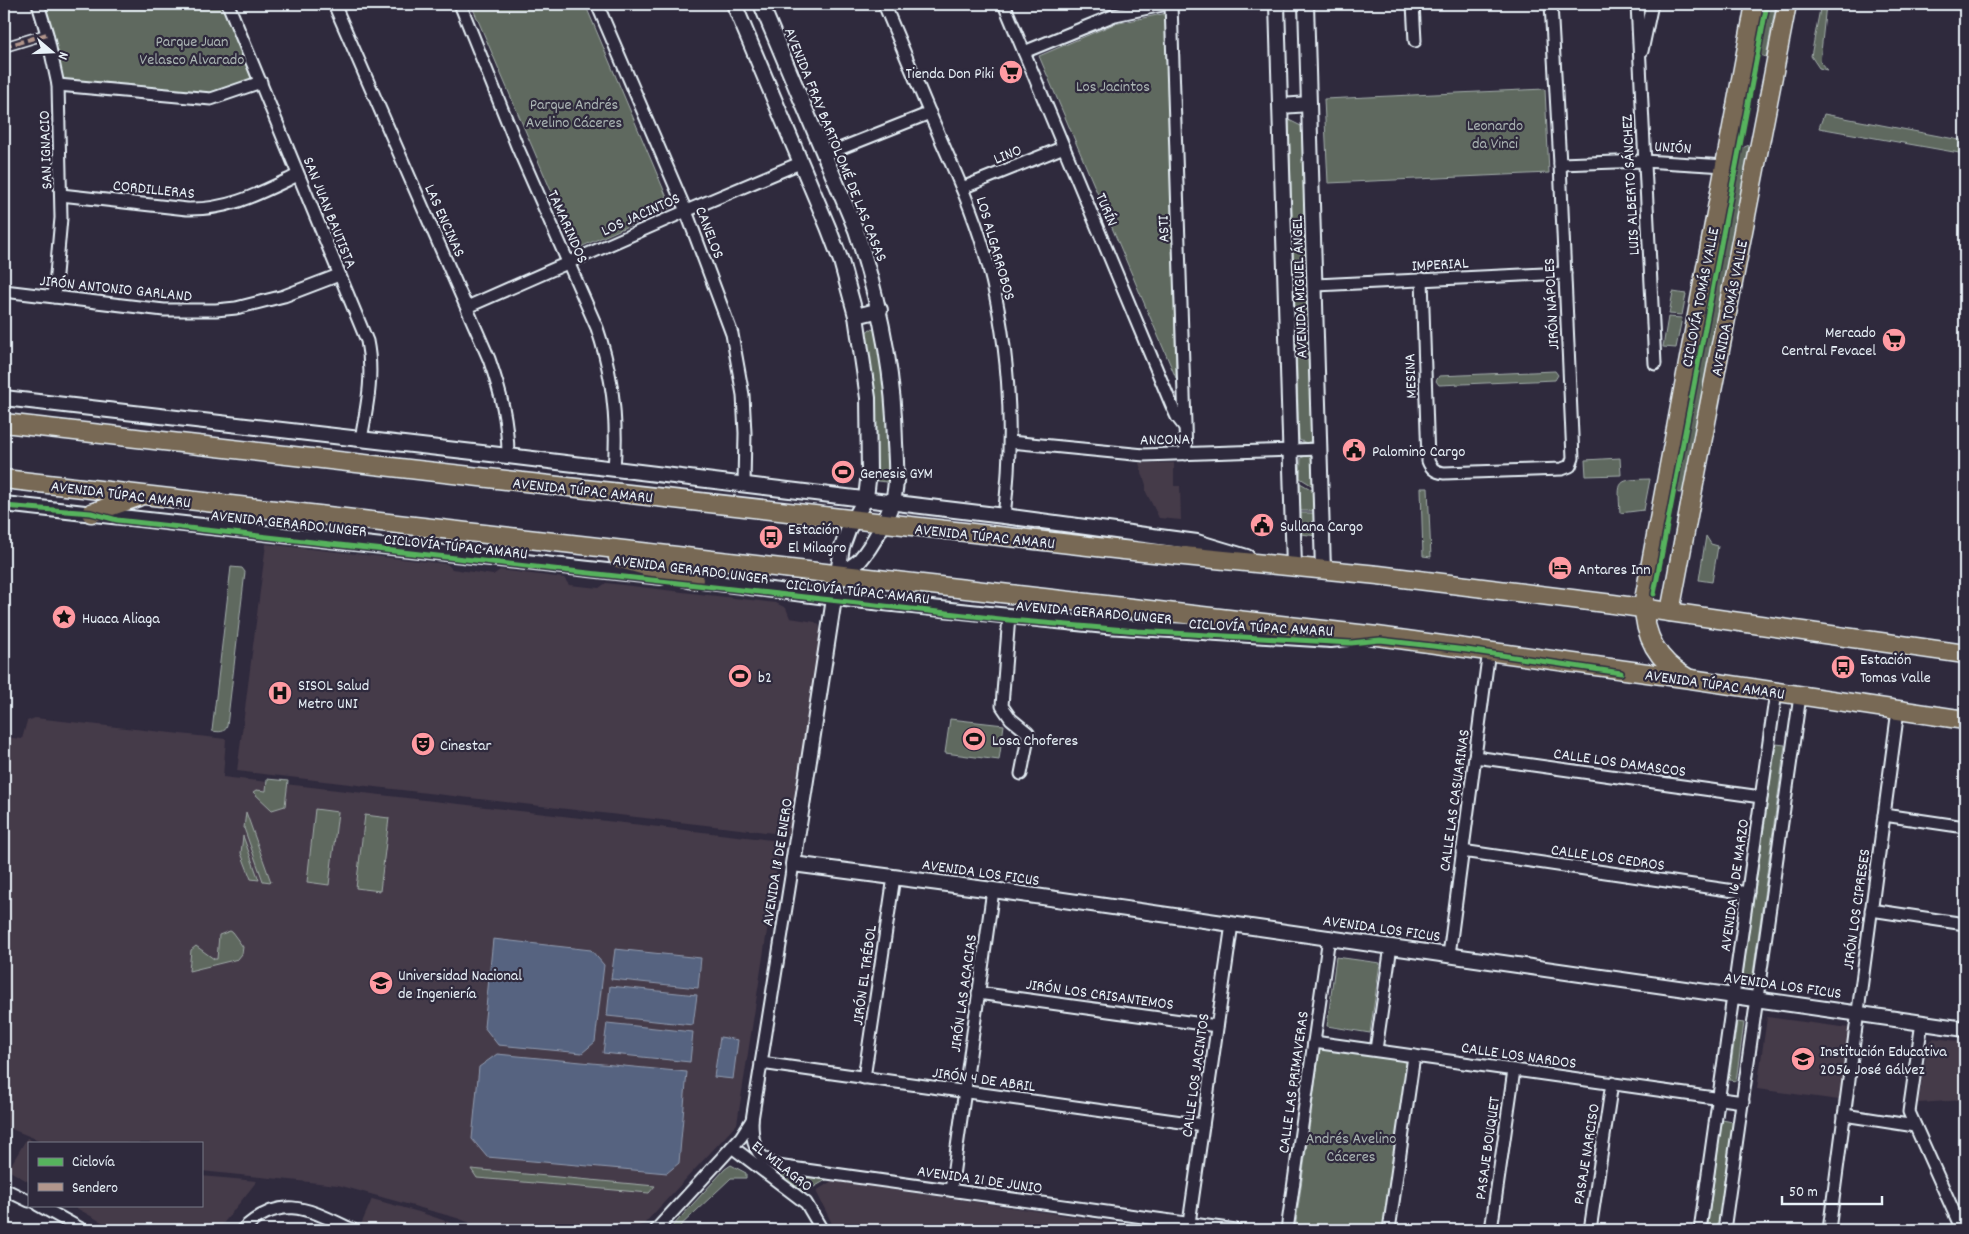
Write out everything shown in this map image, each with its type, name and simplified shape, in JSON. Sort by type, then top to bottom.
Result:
[{"type":"main road","name":"AVENIDA TOMÁS VALLE","points":[[1691,679],[1669,665],[1655,650],[1646,629],[1645,592],[1755,4]]},
{"type":"main road","name":"AVENIDA TOMÁS VALLE","points":[[1670,612],[1787,4]]},
{"type":"main road","name":"AVENIDA TÚPAC AMARU","points":[[4,423],[854,520],[1276,566],[1387,576],[1644,608],[1965,654]]},
{"type":"main road","name":"AVENIDA TÚPAC AMARU","points":[[4,479],[1377,636],[1489,650],[1965,720]]},
{"type":"main road","points":[[1664,493],[1668,500],[1676,504],[1681,504],[1691,498]]},
{"type":"main road","points":[[91,513],[143,495]]},
{"type":"main road","points":[[570,545],[694,580]]},
{"type":"street","name":"SAN IGNACIO","points":[[38,4],[47,34],[58,85],[61,218],[54,297]]},
{"type":"street","name":"SAN JUAN BAUTISTA","points":[[228,4],[367,341],[370,356],[371,387],[361,439]]},
{"type":"street","name":"TAMARINDOS","points":[[460,4],[517,146],[598,328],[610,373],[616,421],[614,469]]},
{"type":"street","name":"CANELOS","points":[[597,4],[686,210],[732,334],[743,395],[745,432],[744,484]]},
{"type":"street","points":[[734,4],[841,261],[856,316],[868,398],[869,472],[866,498],[846,535],[842,547],[838,575]]},
{"type":"street","name":"AVENIDA FRAY BARTOLOMÉ DE LAS CASAS","points":[[760,4],[856,230],[880,310],[889,358],[895,419],[896,464],[892,502],[860,560],[838,575]]},
{"type":"street","name":"LOS ALGARROBOS","points":[[884,4],[962,188],[984,250],[997,306],[1007,373],[1010,442],[1004,516]]},
{"type":"street","name":"TURÍN","points":[[1004,4],[1171,404],[1184,426]]},
{"type":"street","points":[[1024,52],[1115,15],[1167,4]]},
{"type":"street","name":"ASTI","points":[[1171,4],[1186,454]]},
{"type":"street","name":"AVENIDA MIGUEL ÁNGEL","points":[[1277,4],[1292,450],[1294,567]]},
{"type":"street","name":"AVENIDA MIGUEL ÁNGEL","points":[[1306,4],[1316,284],[1323,570]]},
{"type":"street","points":[[1413,4],[1414,41]]},
{"type":"street","name":"JIRÓN NÁPOLES","points":[[1434,470],[1444,473],[1562,469],[1570,466],[1573,458],[1551,4]]},
{"type":"street","name":"LUIS ALBERTO SÁNCHEZ","points":[[1636,4],[1656,364]]},
{"type":"street","points":[[1640,60],[1652,4]]},
{"type":"street","name":"LAS ENCINAS","points":[[339,5],[497,380],[507,423],[508,456]]},
{"type":"street","points":[[4,47],[47,34]]},
{"type":"street","points":[[58,85],[211,99],[261,82]]},
{"type":"street","points":[[1281,106],[1309,104]]},
{"type":"street","points":[[824,155],[930,113]]},
{"type":"street","name":"LINO","points":[[962,188],[1064,147]]},
{"type":"street","name":"UNIÓN","points":[[1560,164],[1644,161],[1725,166]]},
{"type":"street","name":"LOS JACINTOS","points":[[467,307],[686,210],[800,162]]},
{"type":"street","name":"CORDILLERAS","points":[[61,195],[188,209],[206,209],[229,205],[253,197],[298,175]]},
{"type":"street","name":"IMPERIAL","points":[[1316,284],[1565,273]]},
{"type":"street","name":"JIRÓN ANTONIO GARLAND","points":[[4,291],[164,310],[216,310],[236,308],[284,296],[339,275]]},
{"type":"street","name":"MESINA","points":[[1422,280],[1428,462],[1434,470]]},
{"type":"street","points":[[856,316],[880,310]]},
{"type":"street","points":[[4,398],[866,498],[1004,516],[1197,542],[1276,566]]},
{"type":"street","name":"ANCONA","points":[[1010,442],[1131,454],[1320,449]]},
{"type":"street","name":"AVENIDA GERARDO UNGER","points":[[4,504],[1009,616],[1163,630],[1331,640],[1377,636]]},
{"type":"street","name":"AVENIDA 18 DE ENERO","points":[[732,1147],[752,1120],[794,864],[838,575]]},
{"type":"street","points":[[1009,616],[1001,702],[1008,716],[1028,733],[1021,774]]},
{"type":"street","name":"CALLE LAS CASUARINAS","points":[[1449,954],[1489,650]]},
{"type":"street","name":"AVENIDA 16 DE MARZO","points":[[1700,1230],[1776,692]]},
{"type":"street","points":[[1724,1230],[1800,696]]},
{"type":"street","name":"JIRÓN LOS CIPRESES","points":[[1829,1230],[1898,710]]},
{"type":"street","name":"CALLE LOS DAMASCOS","points":[[1475,758],[1761,797]]},
{"type":"street","points":[[1884,815],[1965,827]]},
{"type":"street","name":"CALLE LOS CEDROS","points":[[1462,851],[1748,893]]},
{"type":"street","name":"AVENIDA LOS FICUS","points":[[794,864],[993,890],[1734,994],[1965,1029]]},
{"type":"street","name":"JIRÓN EL TRÉBOL","points":[[864,1078],[894,877]]},
{"type":"street","name":"JIRÓN LAS ACACIAS","points":[[951,1190],[993,890]]},
{"type":"street","points":[[1871,910],[1965,924]]},
{"type":"street","name":"CALLE LOS JACINTOS","points":[[1189,1227],[1232,924]]},
{"type":"street","name":"CALLE LAS PRIMAVERAS","points":[[1288,1230],[1330,938]]},
{"type":"street","points":[[1376,1050],[1391,946]]},
{"type":"street","name":"JIRÓN LOS CRISANTEMOS","points":[[978,993],[1217,1026]]},
{"type":"street","points":[[1922,1022],[1909,1112],[1962,1230]]},
{"type":"street","name":"CALLE LOS NARDOS","points":[[1314,1042],[1743,1102]]},
{"type":"street","points":[[1390,1230],[1414,1056]]},
{"type":"street","name":"JIRÓN 4 DE ABRIL","points":[[762,1063],[1203,1125]]},
{"type":"street","name":"PASAJE BOUQUET","points":[[1491,1230],[1514,1070]]},
{"type":"street","name":"PASAJE NARCISO","points":[[1590,1230],[1612,1083]]},
{"type":"street","points":[[1844,1115],[1915,1126]]},
{"type":"street","name":"AVENIDA 21 DE JUNIO","points":[[752,1120],[752,1132],[756,1149],[764,1160],[777,1166],[951,1190],[1189,1227],[1236,1230]]},
{"type":"street","name":"EL MILAGRO","points":[[656,1230],[732,1147],[806,1203],[822,1230]]},
{"type":"street","points":[[4,1189],[28,1201]]},
{"type":"street","points":[[40,1206],[83,1230]]},
{"type":"street","points":[[242,1230],[263,1213],[278,1208],[294,1208],[320,1214],[353,1230]]},
{"type":"shaded area","points":[[1139,463],[1174,463],[1174,486],[1180,486],[1181,520],[1159,518],[1146,492],[1146,485]]},
{"type":"shaded area","points":[[266,544],[447,564],[452,569],[493,575],[500,570],[564,578],[569,585],[599,588],[606,583],[776,603],[786,608],[790,618],[815,622],[819,625],[821,634],[791,835],[237,771]]},
{"type":"shaded area","name":"Universidad Nacional de Ingeniería","points":[[35,718],[226,739],[223,777],[781,841],[737,1124],[644,1224],[629,1230],[489,1230],[457,1218],[338,1185],[202,1171],[202,1142],[44,1142],[4,1126],[4,737],[22,739],[27,721]]},
{"type":"shaded area","name":"Institución Educativa 2056 José Gálvez","points":[[1767,1017],[1849,1028],[1839,1100],[1757,1089]]},
{"type":"shaded area","points":[[1934,1038],[1965,1042],[1965,1100],[1918,1103],[1928,1043]]},
{"type":"shaded area","points":[[27,1138],[34,1142],[28,1142],[28,1181],[8,1170]]},
{"type":"shaded area","points":[[202,1176],[257,1181],[218,1230],[116,1230],[73,1206],[202,1206]]},
{"type":"shaded area","points":[[832,1181],[1130,1225],[1129,1230],[835,1230],[816,1191]]},
{"type":"shaded area","points":[[372,1199],[472,1230],[368,1230],[360,1227]]},
{"type":"green space","name":"Parque Juan Velasco Alvarado","points":[[42,4],[223,4],[251,72],[251,79],[208,96],[67,82],[61,77]]},
{"type":"green space","name":"Parque Andrés Avelino Cáceres","points":[[471,4],[585,4],[671,207],[576,249]]},
{"type":"green space","points":[[1761,4],[1776,4],[1766,57],[1752,53]]},
{"type":"green space","points":[[1821,4],[1826,4],[1820,62],[1827,70],[1819,68],[1811,56]]},
{"type":"green space","name":"Los Jacintos","points":[[1167,13],[1176,378],[1039,56],[1114,24]]},
{"type":"green space","name":"Leonardo da Vinci","points":[[1545,89],[1549,173],[1328,183],[1324,99]]},
{"type":"green space","points":[[1824,114],[1965,141],[1965,154],[1819,128]]},
{"type":"green space","points":[[1289,120],[1305,128],[1314,438],[1307,443],[1299,440]]},
{"type":"green space","points":[[1751,144],[1685,487],[1681,493],[1672,492],[1734,152]]},
{"type":"green space","points":[[1673,292],[1686,294],[1682,315],[1669,314]]},
{"type":"green space","points":[[1668,317],[1682,318],[1676,348],[1663,347]]},
{"type":"green space","points":[[870,329],[876,330],[887,404],[889,479],[887,482],[875,479],[864,334]]},
{"type":"green space","points":[[1555,371],[1558,375],[1555,380],[1439,385],[1436,381],[1439,376]]},
{"type":"green space","points":[[1307,455],[1315,460],[1316,488],[1300,478],[1301,458]]},
{"type":"green space","points":[[1620,458],[1621,475],[1586,476],[1585,460]]},
{"type":"green space","points":[[1650,479],[1644,510],[1620,513],[1619,493],[1622,484],[1625,481]]},
{"type":"green space","points":[[1300,483],[1316,492],[1317,511],[1300,511]]},
{"type":"green space","points":[[1421,488],[1428,488],[1431,557],[1423,556]]},
{"type":"green space","points":[[1300,513],[1317,513],[1317,536],[1301,534]]},
{"type":"green space","points":[[1706,536],[1711,544],[1718,546],[1712,582],[1699,580]]},
{"type":"green space","points":[[231,567],[242,568],[245,572],[227,726],[223,731],[217,732],[212,731]]},
{"type":"green space","name":"Losa Choferes","points":[[950,719],[1004,725],[999,760],[945,753]]},
{"type":"green space","points":[[1776,744],[1785,745],[1752,981],[1742,980]]},
{"type":"green space","points":[[267,779],[288,781],[285,806],[272,810],[253,792],[256,790],[266,791]]},
{"type":"green space","points":[[315,809],[338,812],[329,885],[307,882]]},
{"type":"green space","points":[[246,812],[271,882],[263,881],[244,828]]},
{"type":"green space","points":[[365,815],[389,818],[380,891],[356,888]]},
{"type":"green space","points":[[243,836],[259,880],[251,879],[241,853]]},
{"type":"green space","points":[[230,931],[243,947],[242,954],[238,959],[189,971],[191,950],[196,946],[214,959],[217,959],[219,935]]},
{"type":"green space","points":[[1336,957],[1380,963],[1370,1033],[1327,1026]]},
{"type":"green space","points":[[1737,1022],[1744,1023],[1736,1081],[1729,1080]]},
{"type":"green space","name":"Andrés Avelino Cáceres","points":[[1320,1049],[1407,1061],[1384,1230],[1295,1230]]},
{"type":"green space","points":[[1722,1120],[1733,1122],[1718,1230],[1707,1230]]},
{"type":"green space","points":[[731,1165],[746,1173],[746,1178],[731,1178],[676,1230],[669,1230],[725,1169]]},
{"type":"green space","points":[[471,1169],[655,1186],[649,1193],[477,1178]]},
{"type":"green space","points":[[774,1171],[828,1179],[803,1193]]},
{"type":"water","points":[[493,939],[591,950],[604,965],[595,1042],[582,1053],[498,1045],[484,1027]]},
{"type":"water","points":[[615,949],[701,958],[698,988],[611,979]]},
{"type":"water","points":[[610,986],[697,995],[693,1025],[607,1016]]},
{"type":"water","points":[[607,1023],[693,1032],[690,1062],[603,1053]]},
{"type":"water","points":[[720,1037],[738,1040],[733,1079],[714,1077]]},
{"type":"water","points":[[497,1054],[687,1072],[679,1163],[667,1173],[487,1157],[472,1139],[479,1067]]},
{"type":"marked path","points":[[4,47],[47,34]]},
{"type":"cycle path","name":"CICLOVÍA TOMÁS VALLE","points":[[1654,594],[1767,4]]},
{"type":"cycle path","name":"CICLOVÍA TÚPAC AMARU","points":[[4,506],[91,513],[117,520],[1009,620],[1137,631],[1351,643],[1380,640],[1467,650],[1621,673]]},
{"type":"place","name":"Tienda Don Piki","points":[[1011,72]]},
{"type":"place","name":"Mercado Central Fevacel","points":[[1894,340]]},
{"type":"place","name":"Palomino Cargo","points":[[1354,450]]},
{"type":"place","name":"Genesis GYM","points":[[843,472]]},
{"type":"place","name":"Sullana Cargo","points":[[1262,525]]},
{"type":"place","name":"Estación El Milagro","points":[[771,537]]},
{"type":"place","name":"Antares Inn","points":[[1560,568]]},
{"type":"place","name":"Huaca Aliaga","points":[[64,617]]},
{"type":"place","name":"Estación Tomas Valle","points":[[1843,667]]},
{"type":"place","name":"b2","points":[[740,676]]},
{"type":"place","name":"SISOL Salud Metro UNI","points":[[280,693]]},
{"type":"place","name":"Losa Choferes","points":[[974,739]]},
{"type":"place","name":"Cinestar","points":[[423,744]]},
{"type":"place","name":"Universidad Nacional de Ingeniería","points":[[381,983]]},
{"type":"place","name":"Institución Educativa 2056 José Gálvez","points":[[1803,1059]]}]
